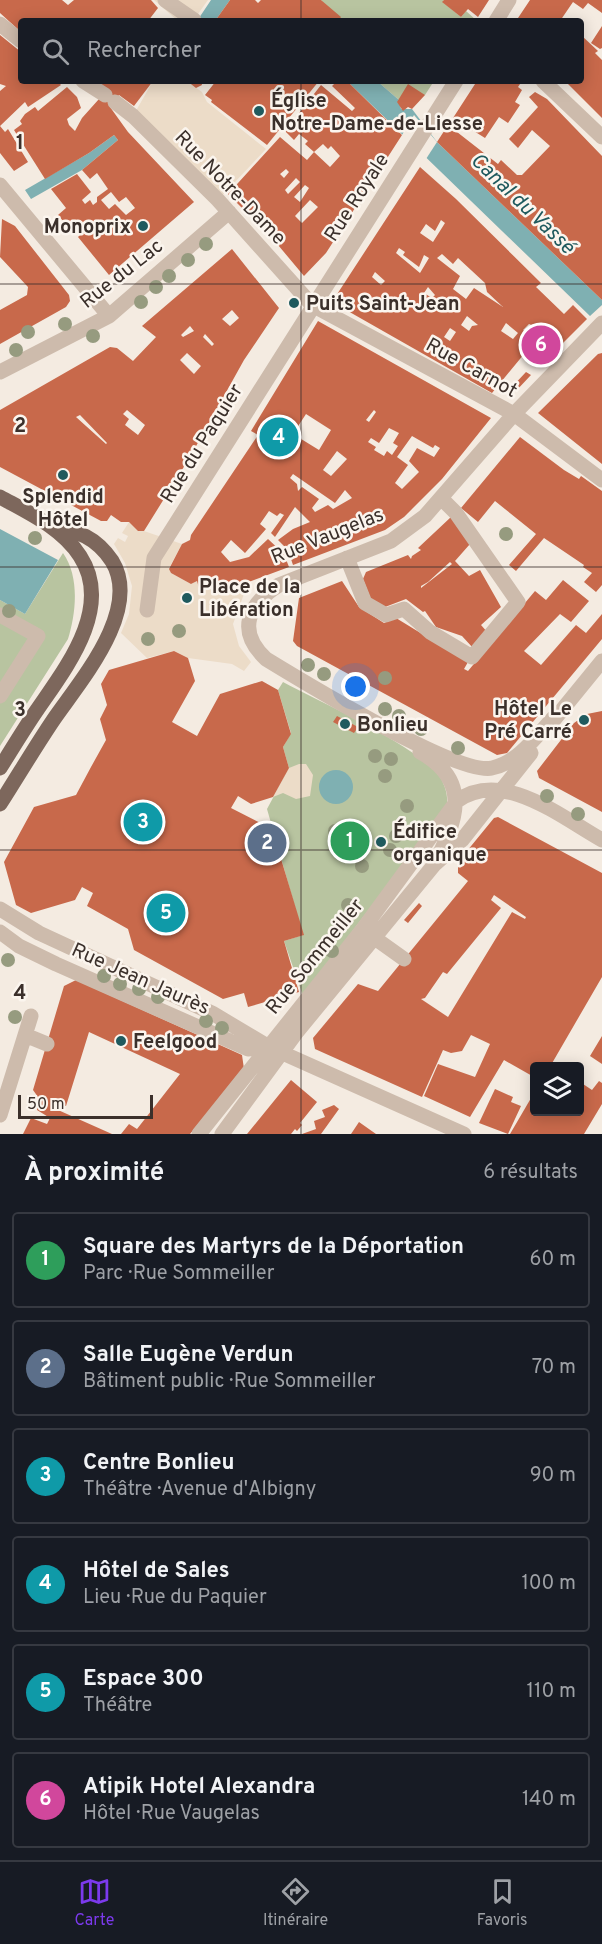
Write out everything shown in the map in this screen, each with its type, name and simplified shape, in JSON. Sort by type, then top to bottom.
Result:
[{"type":"main road","points":[[0,497],[51,526],[79,555],[86,568],[91,596],[89,616],[72,657],[0,768]]},
{"type":"main road","points":[[0,804],[105,641],[118,615],[120,604],[118,577],[104,550],[82,533],[51,526]]},
{"type":"street","points":[[165,0],[191,18]]},
{"type":"street","points":[[498,18],[509,0]]},
{"type":"street","points":[[0,24],[18,39]]},
{"type":"street","name":"Rue Notre-Dame","points":[[88,84],[133,116],[229,212],[312,305]]},
{"type":"street","name":"Rue Royale","points":[[312,305],[454,84]]},
{"type":"street","points":[[546,84],[602,137]]},
{"type":"street","points":[[3,193],[109,316]]},
{"type":"street","name":"Rue du Lac","points":[[0,372],[109,316],[229,212]]},
{"type":"street","name":"Rue Carnot","points":[[312,305],[511,412],[602,480]]},
{"type":"street","name":"Rue du Paquier","points":[[147,610],[153,558],[312,305]]},
{"type":"street","name":"Rue Vaugelas","points":[[457,801],[448,778],[433,759],[258,660],[246,644],[245,610],[260,585],[390,535],[410,521],[602,314]]},
{"type":"street","name":"Rue Vaugelas","points":[[490,769],[470,767],[428,750],[291,675],[257,651],[251,641],[249,627],[252,609],[262,596],[287,581],[399,536],[442,499],[511,412],[602,323]]},
{"type":"street","points":[[347,558],[365,603],[386,615],[404,609],[430,632],[472,657],[518,602],[456,513],[442,499]]},
{"type":"street","points":[[0,615],[38,636],[0,696]]},
{"type":"street","name":"Rue Sommeiller","points":[[199,1134],[376,939],[434,865],[462,840],[558,714],[602,661]]},
{"type":"street","name":"Rue Sommeiller","points":[[490,769],[508,764],[558,714]]},
{"type":"street","points":[[506,785],[508,764]]},
{"type":"street","points":[[457,801],[478,789],[506,785],[602,840]]},
{"type":"street","name":"Rue Sommeiller","points":[[434,865],[453,829],[457,801]]},
{"type":"street","name":"Rue Sommeiller","points":[[222,1134],[276,1049],[457,801]]},
{"type":"street","name":"Rue Jean Jaurès","points":[[0,909],[39,933],[212,1013],[276,1049],[428,1127],[464,1134]]},
{"type":"street","name":"Rue Jean Jaurès","points":[[0,922],[39,933]]},
{"type":"street","name":"Rue Jean Jaurès","points":[[0,932],[20,946],[66,968],[248,1049],[276,1049]]},
{"type":"street","points":[[376,939],[404,959]]},
{"type":"street","points":[[0,1116],[31,1016]]},
{"type":"street","points":[[25,1035],[47,1044]]},
{"type":"green space","points":[[321,0],[444,0],[443,2],[461,17],[466,11],[474,18],[336,18]]},
{"type":"green space","points":[[380,84],[432,84],[425,95],[399,100]]},
{"type":"green space","points":[[63,553],[72,573],[75,595],[68,639],[0,746],[0,600],[25,614]]},
{"type":"green space","points":[[283,682],[367,725],[411,752],[440,777],[447,799],[447,807],[303,996],[284,941],[303,935],[267,809],[289,768],[283,747],[291,733],[278,690]]},
{"type":"shaded area","points":[[154,0],[208,0],[195,18],[175,18]]},
{"type":"shaded area","points":[[151,84],[191,84],[202,92],[207,102],[266,149],[218,200],[133,116]]},
{"type":"shaded area","name":"Place de la Libération","points":[[129,522],[138,531],[182,544],[169,568],[171,573],[191,584],[197,581],[199,588],[229,584],[231,588],[236,586],[244,594],[233,624],[239,646],[251,662],[244,671],[232,664],[188,658],[174,651],[147,658],[121,633],[129,614],[132,586],[125,563],[114,544],[118,538],[125,542],[128,536],[122,533]]},
{"type":"shaded area","points":[[306,764],[313,775],[310,796],[296,799],[283,793],[273,797],[289,768]]},
{"type":"water","points":[[211,0],[230,0],[217,18],[199,18]]},
{"type":"water","points":[[350,84],[380,84],[399,100],[401,109],[412,109],[437,142],[602,300],[602,305],[590,316]]},
{"type":"water","points":[[114,135],[118,140],[82,170],[31,199],[25,190],[89,153]]},
{"type":"water","points":[[0,529],[58,560],[25,614],[0,600]]},
{"type":"water","points":[[336,770],[348,775],[353,787],[348,799],[336,804],[324,799],[319,787],[324,775]]},
{"type":"pier","points":[[414,115],[437,142],[426,159],[402,135]]},
{"type":"building","points":[[0,0],[62,0],[68,5],[74,0],[151,0],[158,8],[150,18],[18,18],[18,29],[0,13]]},
{"type":"building","points":[[230,0],[255,0],[258,3],[261,0],[321,0],[341,17],[340,18],[217,18]]},
{"type":"building","points":[[444,0],[489,0],[478,17],[468,9],[461,17],[442,2]]},
{"type":"building","points":[[530,0],[602,0],[602,13],[588,3],[583,9],[573,2],[562,18],[518,18]]},
{"type":"building","points":[[602,26],[602,48],[600,49],[591,43]]},
{"type":"building","points":[[0,35],[18,50],[18,84],[61,85],[28,107],[25,102],[0,126],[0,91],[6,86],[0,84]]},
{"type":"building","points":[[584,38],[598,51],[595,53],[602,60],[602,118],[568,84],[584,84]]},
{"type":"building","points":[[93,84],[151,84],[134,106],[119,95],[110,107],[128,132],[194,202],[109,275],[78,237],[80,235],[67,220],[64,222],[58,215],[66,208],[51,189],[77,174],[91,192],[82,200],[85,204],[90,200],[93,205],[97,202],[97,197],[108,189],[97,173],[90,179],[82,170],[118,140],[114,135],[45,179],[14,130],[22,124],[20,121],[25,114],[35,107],[38,111],[67,87],[77,97],[81,108],[67,119],[75,131],[82,118],[99,99]],"holes":[[[111,192],[119,202],[126,197],[135,208],[126,215],[115,204],[109,209],[101,200]]]},
{"type":"building","points":[[191,84],[202,84],[202,85],[196,88]]},
{"type":"building","name":"Église Notre-Dame-de-Liesse","points":[[214,84],[317,84],[267,145],[205,95]]},
{"type":"building","points":[[334,84],[350,84],[402,135],[326,253],[304,276],[273,239],[228,194],[280,137],[307,160],[314,152],[305,144],[308,141],[299,134],[294,140],[285,131],[321,85],[352,111],[355,108],[332,86]],"holes":[[[323,144],[328,149],[331,146],[340,156],[330,167],[314,152]],[[286,169],[289,172],[284,178],[280,174]],[[296,178],[300,182],[288,194],[285,190]],[[305,185],[309,188],[300,202],[294,197]],[[310,200],[318,207],[302,223],[295,216]]]},
{"type":"building","points":[[408,84],[425,95],[412,109],[408,107],[403,111],[397,102]]},
{"type":"building","points":[[475,84],[520,84],[518,87],[522,90],[515,102],[520,105],[508,123],[499,117],[485,138],[453,118]]},
{"type":"building","points":[[535,92],[547,99],[602,156],[602,300],[437,142],[448,125],[498,164],[501,160],[517,175],[522,175],[550,146],[532,130],[518,148],[509,139],[538,107],[529,97]]},
{"type":"building","points":[[0,126],[5,132],[8,129],[28,162],[14,171],[0,153]]},
{"type":"building","points":[[420,167],[456,199],[541,283],[536,287],[564,314],[573,305],[587,319],[544,362],[529,348],[492,393],[332,302]],"holes":[[[441,220],[445,223],[433,242],[420,233],[426,224],[435,231]],[[399,248],[405,252],[403,255],[419,267],[424,255],[429,258],[420,273],[396,253]],[[442,254],[453,264],[458,258],[485,283],[487,292],[503,307],[474,288],[466,299],[453,289],[460,276],[437,258]],[[375,272],[385,281],[381,285],[372,277]],[[428,287],[435,295],[432,298],[424,293]],[[467,316],[478,325],[472,326],[469,331],[461,325]],[[506,323],[518,333],[513,339],[501,331]],[[529,324],[539,328],[531,337],[523,330]],[[450,328],[456,332],[450,341],[444,337]]]},
{"type":"building","points":[[2,219],[15,226],[69,295],[70,301],[66,307],[0,344],[0,310],[27,295],[28,287],[0,257]]},
{"type":"building","points":[[232,249],[279,308],[244,360],[190,457],[144,531],[138,531],[129,522],[121,522],[111,515],[107,521],[101,521],[0,467],[0,410],[110,347],[117,348],[133,361],[156,337],[142,326]],"holes":[[[232,310],[239,318],[230,326],[222,319]],[[190,326],[194,331],[183,337],[181,335]],[[205,334],[214,344],[212,346],[203,337]],[[187,353],[201,366],[194,374],[180,360]],[[127,410],[145,425],[138,435],[125,425],[129,419],[123,414]],[[80,415],[106,444],[76,417]]]},
{"type":"building","points":[[318,321],[491,418],[442,479],[404,517],[385,530],[293,565],[288,550],[278,540],[293,529],[310,522],[295,507],[275,537],[271,533],[284,515],[280,513],[277,516],[269,511],[260,524],[266,529],[245,553],[231,540],[221,552],[230,562],[249,557],[268,539],[284,554],[289,567],[230,589],[229,584],[199,588],[197,581],[191,584],[171,573],[169,569],[182,544],[190,540],[191,535],[258,435],[251,431]],"holes":[[[374,410],[376,412],[369,422],[366,420]],[[306,414],[331,430],[319,450],[293,434]],[[389,428],[399,433],[393,443],[398,446],[392,455],[387,451],[384,456],[374,450],[376,447],[368,442],[371,438],[379,443]],[[412,436],[433,448],[435,445],[440,448],[434,457],[417,448],[409,461],[419,472],[402,489],[395,483],[408,465],[397,457]],[[337,451],[347,459],[331,476],[323,470]],[[293,474],[335,503],[345,490],[352,498],[333,509],[328,505],[315,512],[312,508],[319,499],[302,487],[298,491],[297,484],[290,478]]]},
{"type":"building","points":[[602,353],[602,464],[538,413],[598,354]]},
{"type":"building","points":[[526,372],[531,375],[515,392],[511,388]]},
{"type":"building","points":[[520,437],[564,470],[579,479],[581,476],[602,491],[602,585],[596,592],[584,582],[592,573],[544,538],[516,571],[509,565],[536,534],[495,501],[478,522],[461,508]]},
{"type":"building","points":[[451,517],[470,544],[455,561],[469,576],[480,570],[501,607],[481,625],[488,633],[473,648],[462,636],[436,627],[425,611],[423,612],[406,599],[385,607],[371,600],[363,579],[366,572],[408,555],[411,559],[421,550],[418,548]],"holes":[[[450,562],[452,564],[421,588]]]},
{"type":"building","points":[[563,580],[589,601],[571,622],[560,614],[524,651],[541,665],[576,625],[586,633],[602,614],[602,639],[507,753],[497,755],[297,646],[293,641],[299,598],[342,581],[359,607],[384,623],[396,618],[468,662],[464,669],[468,671],[535,591],[546,600]]},
{"type":"building","points":[[174,651],[188,658],[195,681],[172,722],[197,736],[220,694],[262,681],[278,690],[291,734],[283,747],[289,768],[273,797],[251,804],[238,796],[231,808],[272,829],[304,935],[284,941],[299,992],[248,1007],[244,993],[223,999],[134,950],[128,929],[87,906],[93,893],[82,887],[75,900],[31,913],[16,905],[4,862],[34,807],[76,795],[106,740],[100,719],[107,705],[101,684],[109,670]]},
{"type":"building","points":[[602,711],[602,812],[539,778],[537,771],[574,723],[587,714]]},
{"type":"building","name":"Bonlieu","points":[[337,716],[358,727],[354,733],[333,722]]},
{"type":"building","points":[[498,817],[602,873],[602,977],[553,1062],[530,1062],[530,1075],[504,1060],[470,1117],[424,1096],[438,1064],[475,1077],[490,1044],[471,1035],[462,1051],[451,1053],[443,1050],[422,1097],[315,1049],[313,1038],[358,984],[378,991],[468,881],[458,873],[458,862],[494,818]],"holes":[[[494,895],[526,917],[525,919],[512,912],[448,1017],[421,999],[425,998],[443,972],[447,974],[501,908],[491,900]]]},
{"type":"building","points":[[419,903],[422,906],[408,923],[404,920]]},
{"type":"building","points":[[76,980],[242,1055],[244,1069],[190,1134],[121,1134],[129,1124],[137,1129],[180,1074],[89,1032],[66,1106],[60,1105],[58,1110],[112,1134],[23,1134],[31,1118],[47,1124],[50,1118],[37,1110],[38,1097],[33,1090],[64,986]]},
{"type":"building","points":[[602,1036],[602,1064],[590,1056]]},
{"type":"building","points":[[291,1080],[317,1102],[300,1123],[302,1125],[291,1134],[247,1134]]},
{"type":"building","points":[[599,1081],[602,1083],[602,1104],[584,1134],[510,1134],[530,1100],[530,1116],[584,1116],[584,1085],[592,1090]]},
{"type":"building","points":[[495,1089],[513,1097],[511,1102],[521,1106],[508,1134],[479,1123]]},
{"type":"building","points":[[334,1105],[339,1109],[321,1134],[302,1134],[316,1129],[314,1121],[325,1117],[322,1110]]},
{"type":"building","points":[[359,1122],[376,1134],[351,1134]]},
{"type":"place","name":"Église Notre-Dame-de-Liesse","points":[[259,111]]},
{"type":"place","name":"Monoprix","points":[[143,226]]},
{"type":"place","name":"Puits Saint-Jean","points":[[294,303]]},
{"type":"place","name":"Atipik Hotel Alexandra","points":[[541,345]]},
{"type":"place","name":"Hôtel de Sales","points":[[279,437]]},
{"type":"place","name":"Splendid Hôtel","points":[[63,475]]},
{"type":"place","name":"Place de la Libération","points":[[187,598]]},
{"type":"place","name":"Hôtel Le Pré Carré","points":[[584,720]]},
{"type":"place","name":"Bonlieu","points":[[345,724]]},
{"type":"place","name":"Centre Bonlieu","points":[[143,822]]},
{"type":"place","name":"Square des Martyrs de la Déportation","points":[[350,841]]},
{"type":"place","name":"Édifice organique","points":[[381,842]]},
{"type":"place","name":"Salle Eugène Verdun","points":[[267,843]]},
{"type":"place","name":"Espace 300","points":[[166,913]]},
{"type":"place","name":"Feelgood","points":[[121,1041]]},
{"type":"water label","name":"Canal du Vassé","points":[[523,203]]}]
